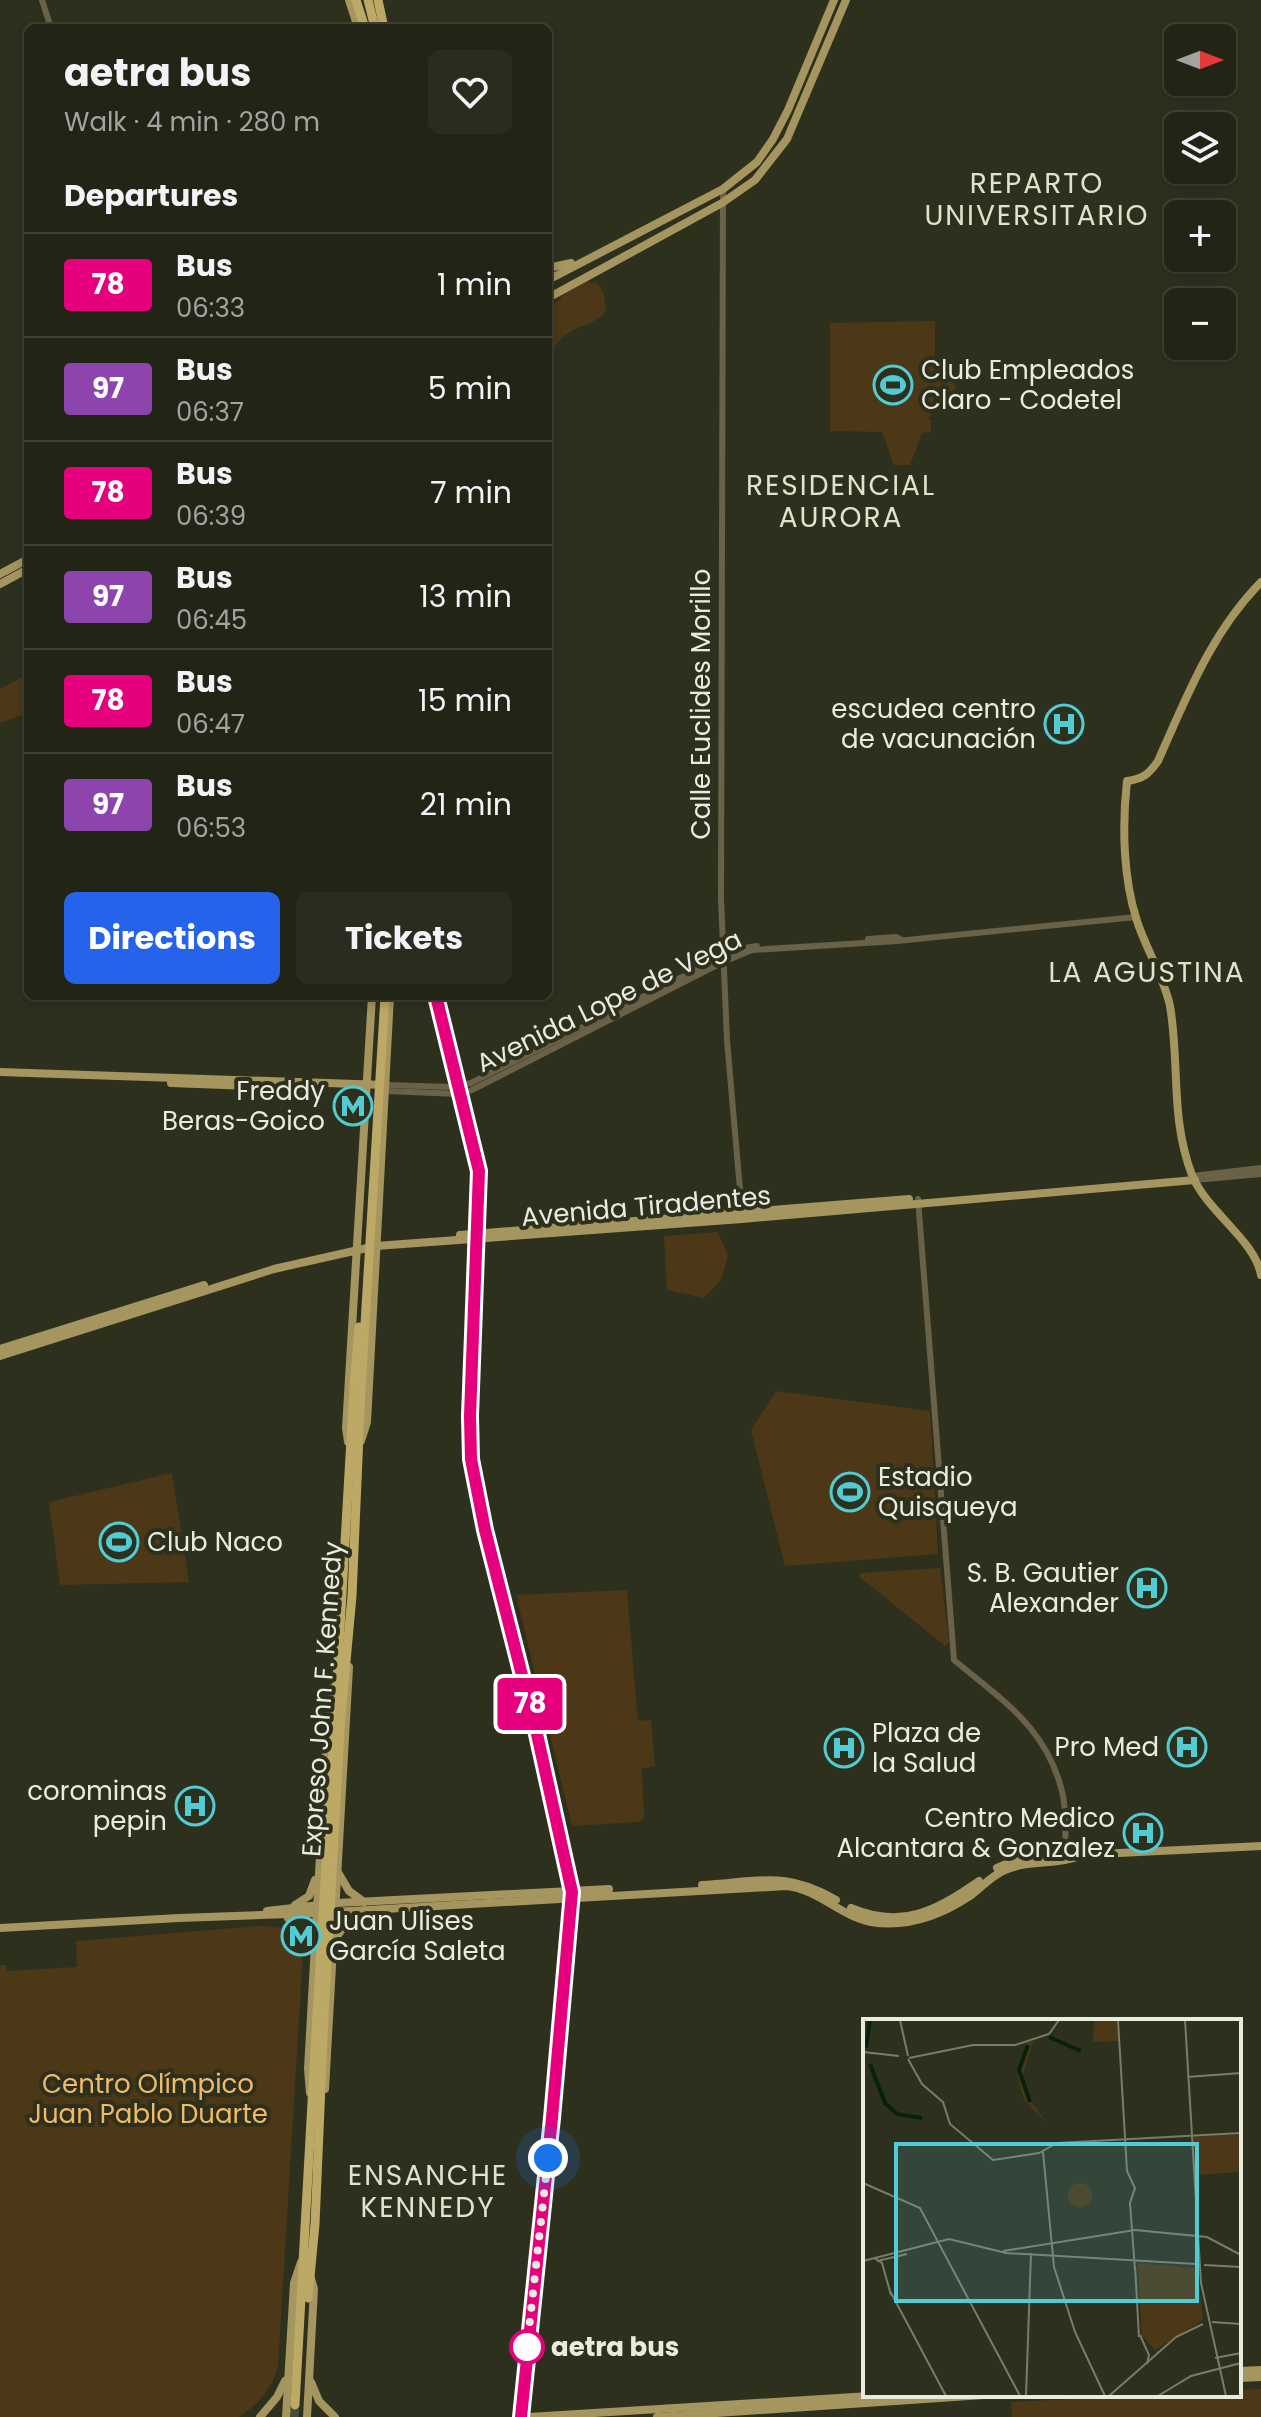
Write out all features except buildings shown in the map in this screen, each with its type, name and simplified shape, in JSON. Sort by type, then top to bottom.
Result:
[{"type":"highway","points":[[353,0],[353,12]]},
{"type":"highway","points":[[353,0],[363,24]]},
{"type":"highway","points":[[368,0],[374,24]]},
{"type":"highway","points":[[378,0],[385,24]]},
{"type":"highway","name":"Expreso John F. Kennedy","points":[[320,2015],[322,2100],[311,2278],[298,2405],[302,2261],[338,1715],[337,1675],[350,1449],[357,1388],[384,1000]]},
{"type":"highway","name":"Expreso John F. Kennedy","points":[[338,1715],[349,1650],[360,1442],[357,1388]]},
{"type":"main road","points":[[552,278],[723,189],[757,162],[773,139],[806,72],[834,0]]},
{"type":"main road","points":[[552,297],[722,203],[755,180],[787,139],[846,0]]},
{"type":"main road","points":[[353,12],[357,24]]},
{"type":"main road","points":[[552,267],[583,260]]},
{"type":"main road","points":[[0,574],[24,561]]},
{"type":"main road","points":[[0,584],[24,571]]},
{"type":"main road","points":[[1261,582],[1225,623],[1203,659],[1158,761],[1148,775],[1127,781],[1126,850],[1136,917],[1169,1003],[1176,1110],[1194,1178],[1212,1208],[1252,1253],[1261,1275]]},
{"type":"main road","points":[[350,1449],[346,1428],[372,1000]]},
{"type":"main road","points":[[360,1442],[367,1422],[386,1088],[388,1031],[384,1000]]},
{"type":"main road","points":[[437,1000],[479,1171],[471,1459],[485,1530],[555,1807],[572,1895],[550,2145],[521,2417]]},
{"type":"main road","points":[[370,1031],[373,1039],[371,1066],[377,1072],[383,1068],[388,1031]]},
{"type":"main road","name":"Avenida Lope de Vega","points":[[0,1074],[386,1088]]},
{"type":"main road","points":[[364,1144],[368,1108],[373,1102],[381,1108],[379,1136],[382,1144]]},
{"type":"main road","name":"Avenida Tiradentes","points":[[0,1349],[273,1264],[376,1244],[1194,1178]]},
{"type":"main road","points":[[361,1192],[364,1201],[362,1228],[367,1234],[374,1229],[375,1199],[379,1193]]},
{"type":"main road","name":"Avenida Tiradentes","points":[[0,1356],[274,1269],[357,1248]]},
{"type":"main road","points":[[354,1304],[358,1297],[359,1266],[365,1263],[372,1269],[369,1298],[372,1306]]},
{"type":"main road","points":[[322,2100],[337,1908],[349,1650]]},
{"type":"main road","points":[[311,2102],[308,2069],[328,1714],[337,1675]]},
{"type":"main road","points":[[283,1909],[786,1886],[818,1896],[865,1920],[896,1924],[920,1921],[945,1910],[971,1895],[992,1877],[1022,1865],[1077,1857],[1261,1846]]},
{"type":"main road","points":[[320,1849],[323,1855],[322,1885],[327,1890],[334,1885],[336,1853],[339,1849]]},
{"type":"main road","points":[[249,1915],[283,1909],[309,1896],[320,1859]]},
{"type":"main road","points":[[337,1871],[349,1891],[368,1906]]},
{"type":"main road","points":[[333,1950],[337,1936],[346,1923],[368,1906]]},
{"type":"main road","points":[[267,1916],[317,1909]]},
{"type":"main road","points":[[0,1928],[249,1915],[305,1923],[310,1927],[315,1942]]},
{"type":"main road","points":[[313,1968],[317,1960],[318,1930],[325,1926],[330,1932],[329,1961],[332,1968]]},
{"type":"main road","points":[[286,2417],[294,2283],[302,2261]]},
{"type":"main road","points":[[307,2417],[314,2289],[311,2278]]},
{"type":"main road","points":[[310,2365],[315,2393],[335,2417]]},
{"type":"main road","points":[[260,2417],[277,2397],[288,2368]]},
{"type":"main road","points":[[1241,2371],[1261,2370]]},
{"type":"main road","points":[[1241,2378],[1261,2377]]},
{"type":"main road","points":[[529,2417],[863,2396]]},
{"type":"main road","points":[[657,2417],[954,2397]]},
{"type":"street","points":[[42,0],[50,24]]},
{"type":"street","name":"Calle Euclides Morillo","points":[[723,189],[722,959],[742,1216]]},
{"type":"street","name":"Avenida Lope de Vega","points":[[386,1088],[460,1090],[722,959],[752,950],[897,941],[1136,917]]},
{"type":"street","name":"Avenida Tiradentes","points":[[1194,1178],[1261,1171]]},
{"type":"street","points":[[918,1201],[954,1660],[1024,1717],[1044,1744],[1056,1770],[1063,1799],[1066,1858]]},
{"type":"green space","points":[[586,281],[598,284],[604,294],[606,311],[565,336],[552,350],[552,306]]},
{"type":"green space","name":"Club Empleados Claro - Codetel","points":[[935,321],[935,374],[956,375],[955,396],[935,397],[930,418],[927,419],[931,420],[931,432],[922,433],[910,465],[894,465],[882,432],[830,431],[830,323]]},
{"type":"green space","points":[[24,676],[24,714],[0,723],[0,689]]},
{"type":"green space","points":[[718,1232],[728,1256],[721,1280],[704,1298],[667,1290],[664,1236]]},
{"type":"green space","name":"Estadio Quisqueya","points":[[776,1391],[930,1411],[938,1554],[785,1566],[751,1430]]},
{"type":"green space","name":"Club Naco","points":[[172,1473],[189,1582],[60,1585],[49,1502]]},
{"type":"green space","points":[[940,1568],[949,1642],[945,1646],[860,1577],[860,1573]]},
{"type":"green space","points":[[627,1590],[638,1721],[651,1720],[655,1766],[642,1769],[644,1817],[639,1822],[572,1826],[516,1595]]},
{"type":"green space","name":"Centro Olímpico Juan Pablo Duarte","points":[[259,1926],[288,1930],[298,1938],[303,1953],[278,2366],[272,2382],[259,2401],[239,2417],[0,2417],[0,1965],[6,1965],[7,1971],[77,1967],[76,1941]]},
{"type":"green space","points":[[1261,2389],[1261,2417],[1012,2417],[1011,2402],[1111,2397],[1241,2397],[1241,2390]]},
{"type":"tunnel","points":[[294,2417],[295,2405]]},
{"type":"bus line","name":"78","points":[[437,1000],[479,1171],[471,1459],[485,1530],[569,1868],[572,1892],[572,1917],[521,2417]]},
{"type":"place","name":"Club Empleados Claro - Codetel","points":[[893,385]]},
{"type":"place","name":"escudea centro de vacunación","points":[[1064,724]]},
{"type":"place","name":"Freddy Beras-Goico","points":[[353,1106]]},
{"type":"place","name":"Estadio Quisqueya","points":[[850,1492]]},
{"type":"place","name":"Club Naco","points":[[119,1542]]},
{"type":"place","name":"S. B. Gautier Alexander","points":[[1147,1588]]},
{"type":"place","name":"Pro Med","points":[[1187,1747]]},
{"type":"place","name":"Plaza de la Salud","points":[[844,1748]]},
{"type":"place","name":"corominas pepin","points":[[195,1806]]},
{"type":"place","name":"Centro Medico Alcantara & Gonzalez","points":[[1143,1833]]},
{"type":"place","name":"Juan Ulises García Saleta","points":[[301,1936]]},
{"type":"place","name":"aetra bus","points":[[527,2347]]},
{"type":"district","name":"REPARTO UNIVERSITARIO","points":[[1037,199]]},
{"type":"district","name":"RESIDENCIAL AURORA","points":[[841,501]]},
{"type":"district","name":"LA AGUSTINA","points":[[1147,972]]},
{"type":"district","name":"ENSANCHE KENNEDY","points":[[428,2191]]},
{"type":"route","points":[[527,2347],[526,2356],[537,2249],[548,2158]]}]
